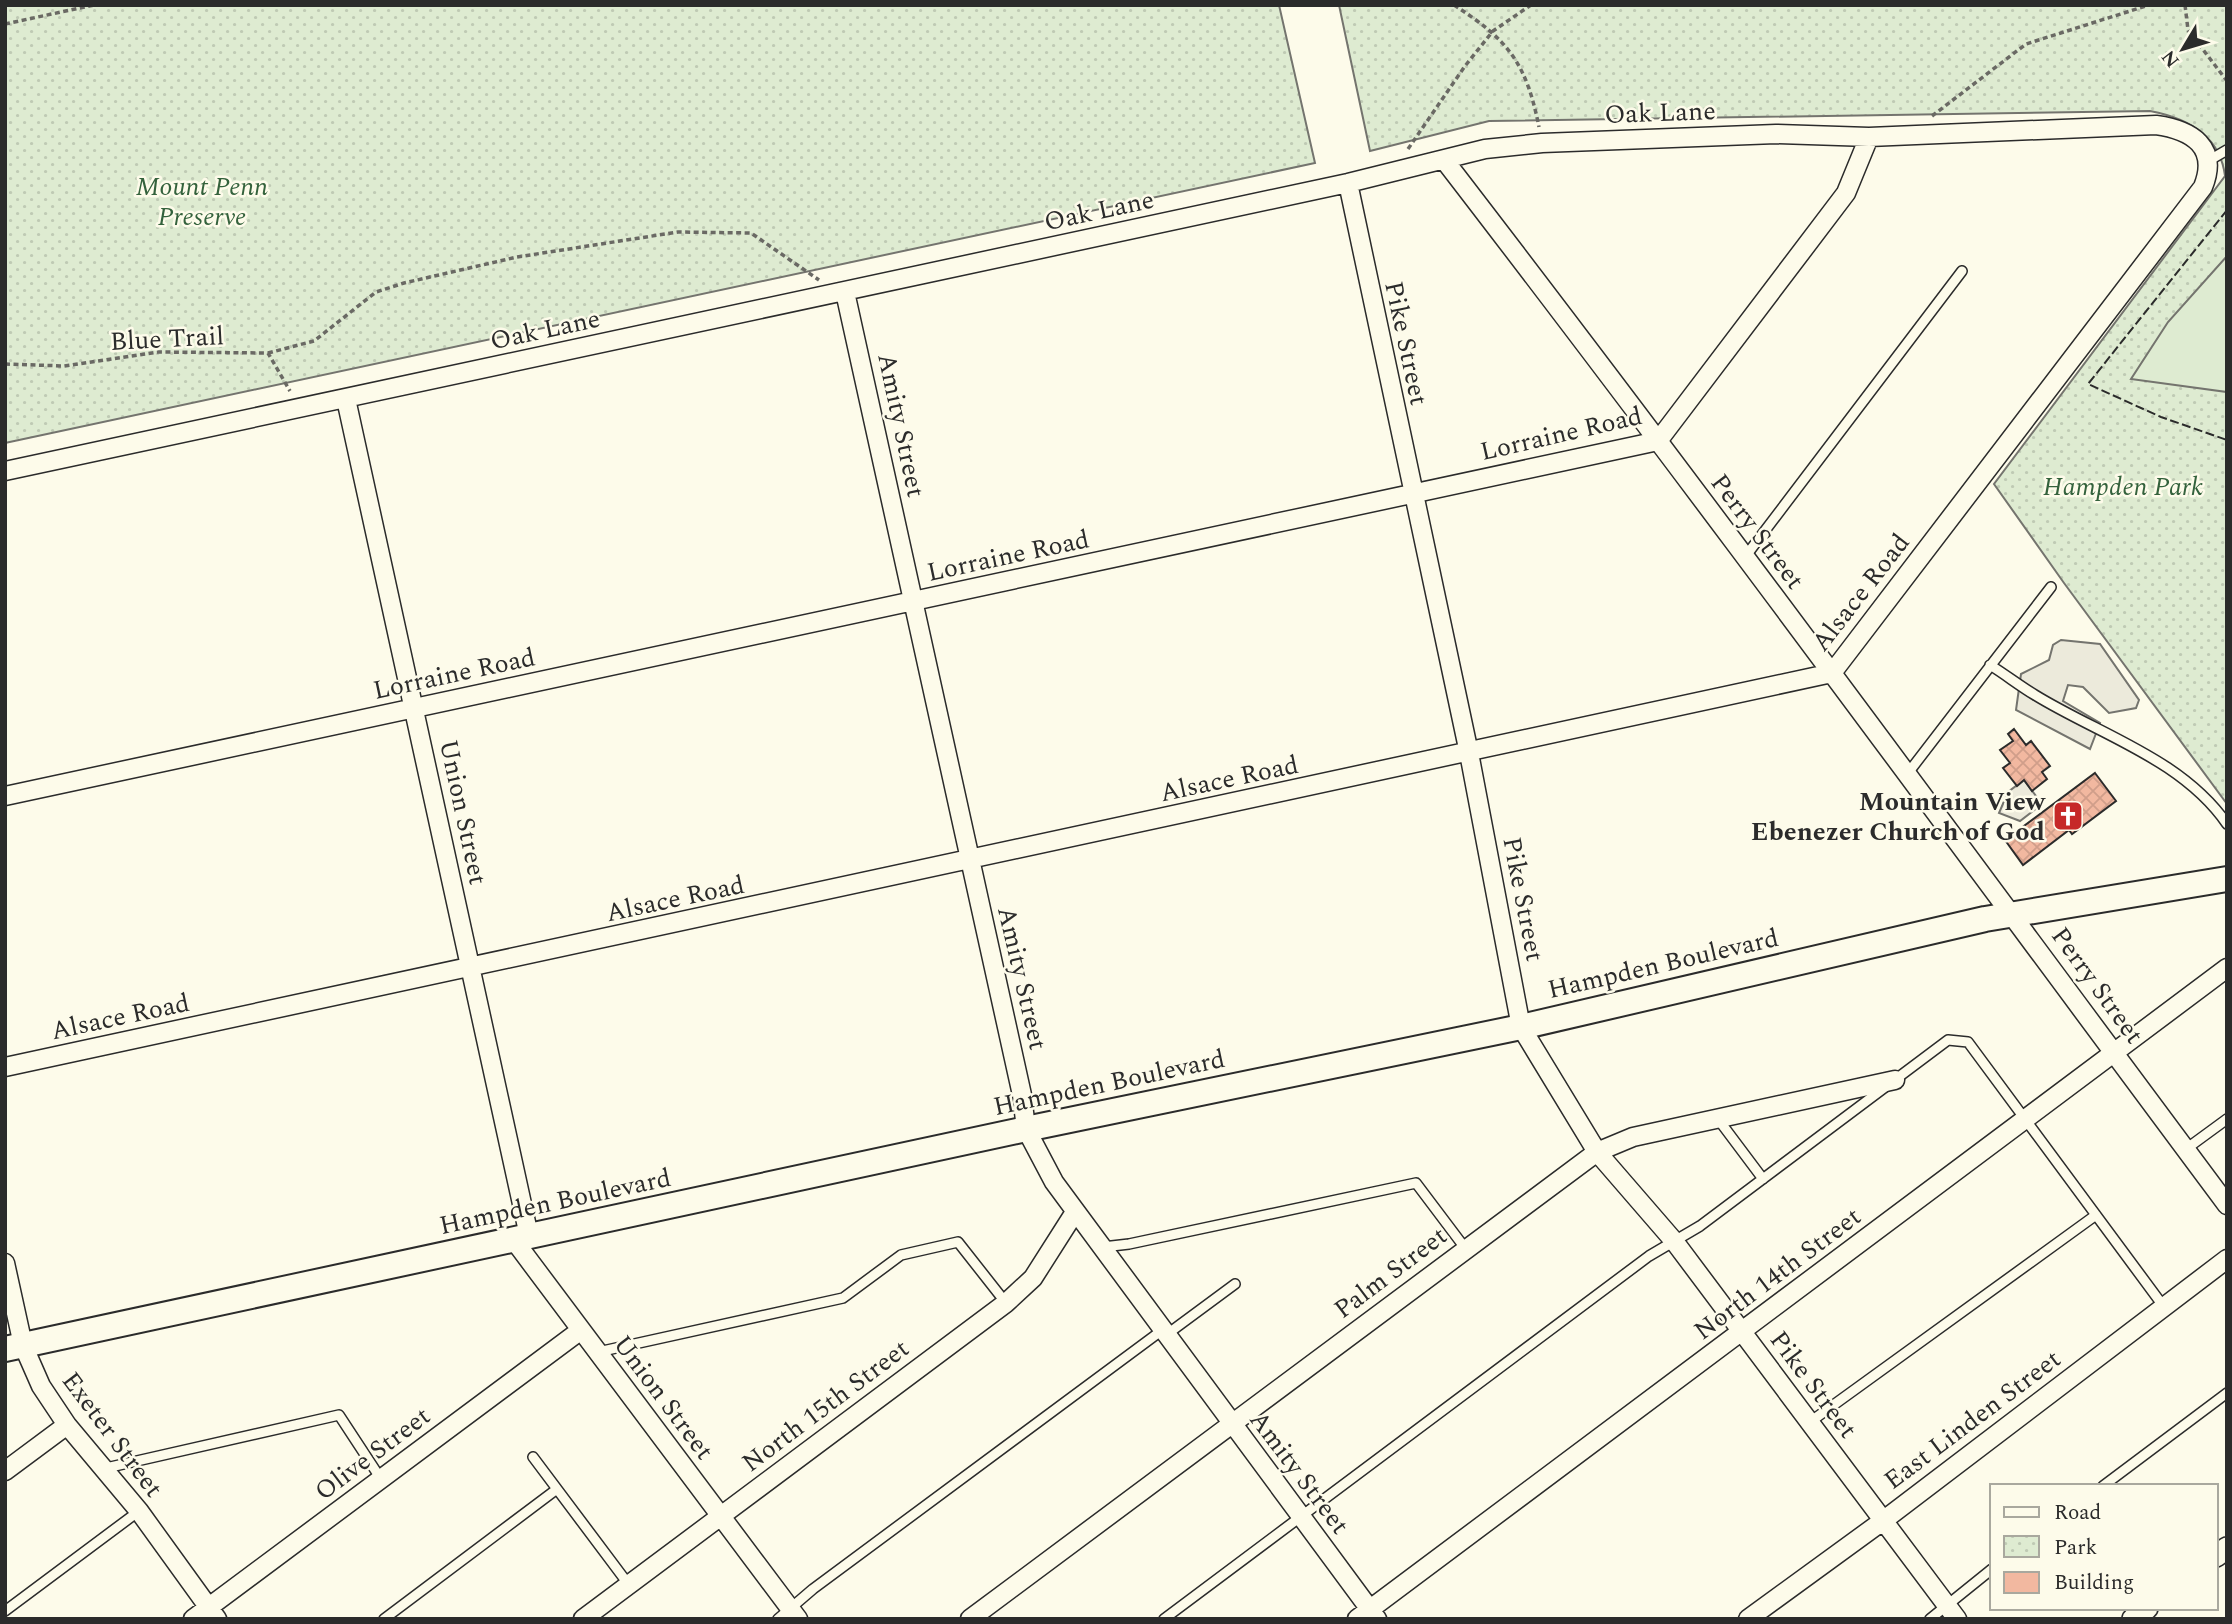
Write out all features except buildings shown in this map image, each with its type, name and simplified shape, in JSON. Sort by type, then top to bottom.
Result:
[{"type":"main road","name":"Hampden Boulevard","points":[[14,1347],[1026,1129],[1521,1027],[2014,914],[2227,879]]},
{"type":"street","name":"Oak Lane","points":[[5,471],[1348,183],[1485,149],[1542,143],[1776,134],[1869,136],[2156,125],[2177,128],[2195,138],[2207,158]]},
{"type":"street","name":"Lorraine Road","points":[[5,796],[1658,441],[1846,193],[1869,136]]},
{"type":"street","name":"Alsace Road","points":[[5,1067],[1832,673],[2203,187],[2209,171],[2207,158]]},
{"type":"street","name":"Perry Street","points":[[1445,161],[2014,914],[2227,1205]]},
{"type":"street","name":"Pike Street","points":[[1348,183],[1469,753],[1521,1027],[1597,1152],[1674,1241],[1952,1612]]},
{"type":"street","name":"Amity Street","points":[[839,293],[914,602],[1022,1095],[1026,1129],[1054,1182],[1075,1212],[1301,1517],[1368,1616]]},
{"type":"street","name":"Union Street","points":[[346,399],[471,968],[521,1238],[581,1330],[720,1516],[788,1615]]},
{"type":"street","name":"North 14th Street","points":[[1368,1616],[2227,968]]},
{"type":"street","name":"Palm Street","points":[[970,1619],[1597,1152],[1633,1138],[1895,1080]]},
{"type":"street","name":"North 15th Street","points":[[583,1619],[1006,1303],[1033,1278],[1075,1212]]},
{"type":"street","name":"East Linden Street","points":[[1748,1619],[1884,1520],[2227,1259]]},
{"type":"street","name":"Exeter Street","points":[[5,1262],[14,1347],[67,1425],[106,1468],[213,1613]]},
{"type":"street","name":"Olive Street","points":[[193,1619],[213,1613],[381,1479],[581,1330]]},
{"type":"street","points":[[5,1471],[67,1425]]},
{"type":"lane","points":[[2207,158],[2227,150]]},
{"type":"lane","points":[[1745,557],[1962,271]]},
{"type":"lane","points":[[1908,773],[2052,587]]},
{"type":"lane","points":[[1990,665],[2034,695],[2098,727],[2172,772],[2200,792],[2227,824]]},
{"type":"lane","points":[[1164,1619],[1649,1256],[1763,1179],[1948,1040],[1968,1042],[2164,1307]]},
{"type":"lane","points":[[1718,1119],[1763,1179]]},
{"type":"lane","points":[[2186,1149],[2227,1119]]},
{"type":"lane","points":[[1100,1247],[1129,1244],[1416,1183],[1465,1248]]},
{"type":"lane","points":[[1810,1422],[2096,1215]]},
{"type":"lane","points":[[597,1352],[843,1298],[901,1255],[958,1242],[1006,1303]]},
{"type":"lane","points":[[788,1615],[1035,1422],[1235,1284]]},
{"type":"lane","points":[[2106,1484],[2227,1393]]},
{"type":"lane","points":[[106,1468],[339,1415],[381,1479]]},
{"type":"lane","points":[[533,1457],[629,1585]]},
{"type":"lane","points":[[384,1619],[558,1489]]},
{"type":"lane","points":[[5,1611],[139,1511]]},
{"type":"lane","points":[[1930,1619],[1952,1612],[1990,1571]]},
{"type":"path","points":[[5,24],[93,5]]},
{"type":"path","points":[[1454,5],[1493,31],[1517,60],[1535,104],[1542,143]]},
{"type":"path","points":[[1400,171],[1410,145],[1465,66],[1493,31],[1531,5]]},
{"type":"path","points":[[1908,134],[2026,44],[2149,5]]},
{"type":"path","points":[[2185,5],[2188,30],[2227,81]]},
{"type":"path","name":"Blue Trail","points":[[5,363],[64,366],[158,352],[268,353],[314,341],[376,292],[404,283],[517,257],[678,232],[751,233],[796,261],[839,293]]},
{"type":"path","points":[[268,353],[298,409]]},
{"type":"green space","name":"Mount Penn Preserve","points":[[5,5],[1279,5],[1315,163],[5,443]]},
{"type":"green space","name":"Hampden Park","points":[[1339,5],[2227,5],[2227,804],[1994,484],[2225,176],[2222,162],[2209,139],[2177,118],[2150,111],[1489,121],[1370,151]]},
{"type":"green space","points":[[2227,256],[2227,392],[2131,379],[2168,322]]},
{"type":"shaded area","points":[[2061,640],[2100,644],[2139,700],[2136,708],[2109,713],[2083,687],[2068,685],[2063,701],[2100,723],[2090,749],[2016,710],[2021,674],[2049,660],[2053,645]]},
{"type":"shaded area","points":[[2024,780],[2042,804],[2020,821],[1999,813],[2008,792]]},
{"type":"fence","points":[[2227,210],[2088,384],[2161,417],[2227,440]]},
{"type":"place","name":"Mountain View Ebenezer Church of God","points":[[2068,816]]}]
